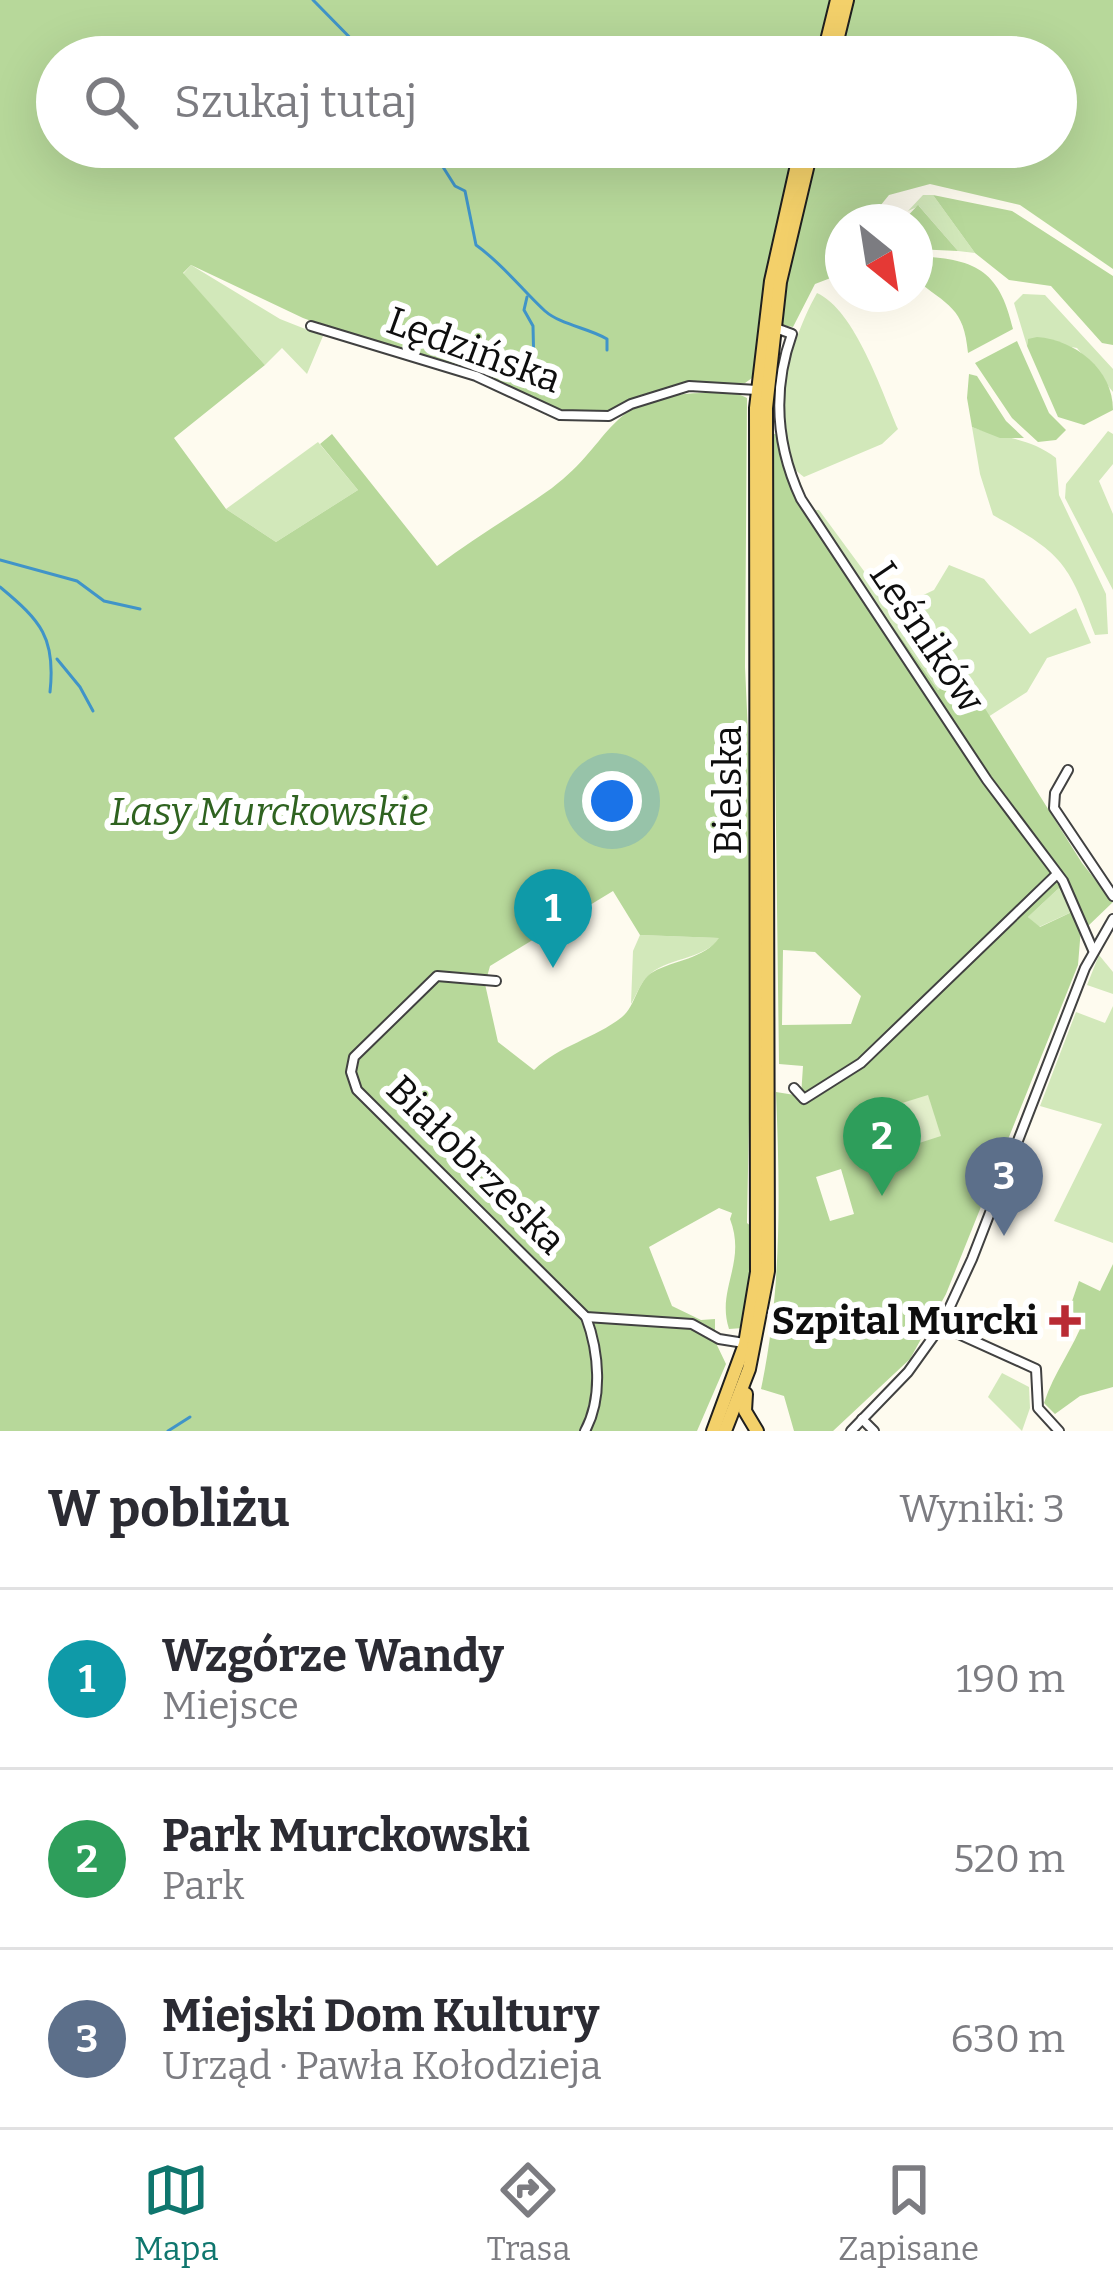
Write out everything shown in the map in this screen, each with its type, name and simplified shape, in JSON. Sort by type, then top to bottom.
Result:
[{"type":"main road","points":[[828,36],[837,0]]},
{"type":"main road","points":[[838,36],[847,0]]},
{"type":"main road","name":"Bielska","points":[[713,1431],[746,1344],[756,1285],[760,1216],[757,390],[771,281],[796,168]]},
{"type":"main road","name":"Bielska","points":[[725,1431],[749,1369],[770,1253],[766,440],[773,327],[807,168]]},
{"type":"main road","points":[[749,1369],[745,1411],[757,1431]]},
{"type":"street","name":"Lędzińska","points":[[311,326],[476,376],[560,416],[609,416],[688,386],[757,390]]},
{"type":"street","name":"Leśników","points":[[773,327],[792,334],[780,382],[779,428],[801,499],[987,780],[1057,874],[1094,950]]},
{"type":"street","points":[[1068,770],[1055,794],[1054,808],[1113,896]]},
{"type":"street","points":[[794,1088],[804,1099],[861,1063],[1057,874]]},
{"type":"street","points":[[850,1431],[908,1372],[941,1326],[1094,950],[1113,919]]},
{"type":"street","name":"Białobrzeska","points":[[496,981],[443,974],[427,982],[354,1057],[352,1079],[357,1090],[586,1317]]},
{"type":"street","points":[[585,1431],[596,1406],[596,1354],[586,1317],[692,1324],[719,1340],[746,1344]]},
{"type":"street","points":[[941,1326],[1036,1369],[1038,1408],[1059,1431]]},
{"type":"street","points":[[862,1419],[874,1431]]},
{"type":"green space","name":"Lasy Murckowskie","points":[[0,0],[831,0],[822,36],[36,36],[36,168],[791,168],[767,272],[752,378],[745,383],[682,383],[613,411],[553,410],[303,318],[191,265],[183,273],[265,365],[174,438],[226,509],[276,542],[358,490],[320,444],[332,434],[437,566],[552,488],[614,424],[646,402],[725,392],[747,398],[745,667],[754,863],[747,1223],[753,1238],[743,1328],[729,1329],[726,1315],[735,1249],[732,1213],[719,1208],[649,1247],[672,1306],[701,1320],[715,1319],[715,1341],[726,1364],[697,1431],[0,1431]],"holes":[[[613,891],[640,935],[719,938],[697,955],[653,972],[622,1017],[534,1070],[498,1042],[485,984],[490,966]]]},
{"type":"green space","points":[[853,0],[1113,0],[1113,269],[1020,205],[930,184],[889,195],[882,204],[825,204],[825,280],[815,284],[793,327],[782,325],[786,282],[812,168],[1077,168],[1077,36],[844,36]]},
{"type":"green space","points":[[923,195],[933,195],[975,253],[958,251],[933,222],[933,204],[915,204]]},
{"type":"green space","points":[[933,195],[1012,211],[1113,276],[1113,345],[1102,343],[1051,286],[1009,280],[975,253]]},
{"type":"green space","points":[[933,222],[958,251],[933,250]]},
{"type":"green space","points":[[933,258],[981,271],[1000,292],[1013,329],[968,353],[963,326],[933,293]]},
{"type":"green space","points":[[191,265],[280,319],[323,336],[307,374],[282,348],[265,365],[183,274]]},
{"type":"green space","points":[[817,293],[825,298],[825,312],[840,312],[855,334],[898,429],[882,444],[804,477],[790,461],[780,414],[798,335]]},
{"type":"green space","points":[[1023,294],[1045,295],[1113,369],[1113,392],[1077,348],[1028,339],[1027,346],[1014,303]]},
{"type":"green space","points":[[1028,339],[1065,344],[1089,359],[1106,382],[1113,410],[1084,425],[1058,417],[1027,346]]},
{"type":"green space","points":[[1017,341],[1049,413],[1066,430],[1056,440],[1038,442],[1012,418],[975,363]]},
{"type":"green space","points":[[969,374],[977,376],[1006,421],[1024,438],[1000,438],[972,427]]},
{"type":"green space","points":[[972,427],[1026,442],[1056,458],[1059,495],[1106,594],[1108,634],[1095,635],[1060,562],[993,515]]},
{"type":"green space","points":[[1108,431],[1113,434],[1113,464],[1099,481],[1113,514],[1113,590],[1065,498],[1066,484]]},
{"type":"green space","points":[[771,433],[782,436],[811,510],[938,690],[964,675],[1082,863],[1113,902],[1087,927],[1059,888],[1028,917],[1040,927],[1074,911],[1081,928],[1078,965],[946,1294],[910,1359],[833,1431],[794,1431],[784,1396],[761,1389],[776,1278],[776,1092],[801,1096],[803,1066],[779,1064]],"holes":[[[783,950],[815,952],[861,996],[851,1024],[782,1025]],[[841,1169],[854,1214],[830,1221],[816,1177]]]},
{"type":"green space","points":[[318,442],[358,490],[276,542],[226,509]]},
{"type":"green space","points":[[811,510],[819,510],[872,582],[900,606],[934,590],[949,565],[984,579],[1030,634],[1076,608],[1091,643],[1047,658],[1027,692],[988,717],[964,675],[938,690]]},
{"type":"green space","points":[[1060,887],[1076,910],[1039,927],[1028,917]]},
{"type":"green space","points":[[640,935],[720,938],[704,951],[655,971],[631,1004],[633,951]]},
{"type":"green space","points":[[1099,955],[1113,972],[1113,994],[1087,985]]},
{"type":"green space","points":[[1113,1006],[1113,1243],[1054,1221],[1102,1124],[1040,1106],[1076,1012],[1105,1023]]},
{"type":"green space","points":[[928,1095],[941,1136],[860,1162],[847,1120]]},
{"type":"green space","points":[[1113,1264],[1113,1387],[1080,1396],[1055,1414],[1044,1403],[1084,1319],[1069,1310],[1079,1281],[1100,1291]]},
{"type":"green space","points":[[1002,1373],[1029,1387],[1030,1408],[1022,1431],[988,1397]]},
{"type":"waterway","points":[[313,0],[348,36]]},
{"type":"waterway","points":[[444,168],[455,186],[465,191],[476,245],[552,316],[607,339],[607,350]]},
{"type":"waterway","points":[[527,297],[524,310],[533,326],[534,369],[548,382]]},
{"type":"waterway","points":[[0,560],[77,581],[104,601],[140,609]]},
{"type":"waterway","points":[[0,587],[43,632],[50,658],[50,692]]},
{"type":"waterway","points":[[57,659],[93,711]]},
{"type":"waterway","points":[[168,1431],[190,1417]]},
{"type":"place","name":"Wzgórze Wandy","points":[[553,968]]},
{"type":"place","name":"Park Murckowski","points":[[882,1196]]},
{"type":"place","name":"Miejski Dom Kultury","points":[[1004,1236]]},
{"type":"place","name":"Szpital Murcki","points":[[1065,1321]]}]
